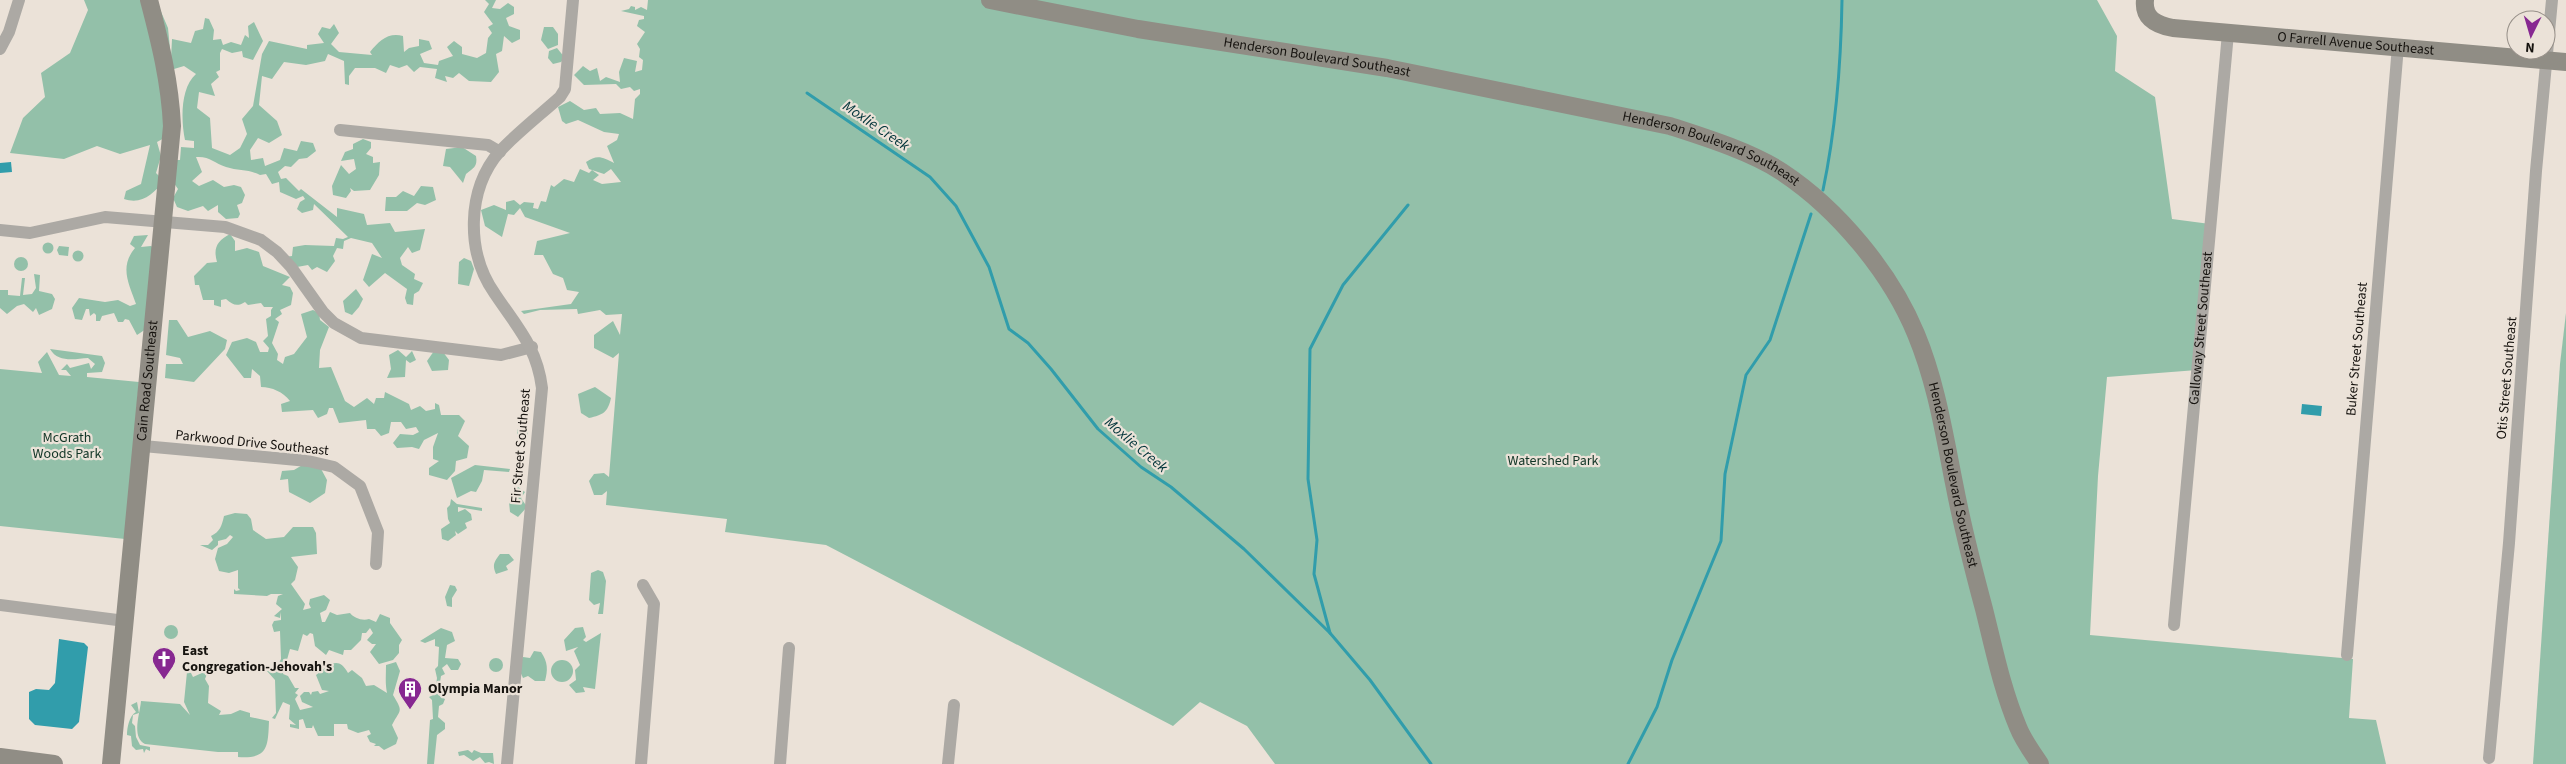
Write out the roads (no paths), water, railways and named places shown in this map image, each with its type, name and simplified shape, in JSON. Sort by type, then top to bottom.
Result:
[{"type":"main road","name":"Cain Road Southeast","points":[[111,764],[143,446],[172,126],[166,62],[149,0]]},
{"type":"main road","name":"Henderson Boulevard Southeast","points":[[990,0],[1138,28],[1387,68],[1670,126],[1715,140],[1782,172],[1824,206],[1866,250],[1899,300],[1916,334],[1942,421],[1956,493],[2000,673],[2018,728],[2040,764]]},
{"type":"main road","name":"O Farrell Avenue Southeast","points":[[2146,8],[2162,26],[2506,56]]},
{"type":"main road","name":"O Farrell Avenue Southeast","points":[[2548,60],[2566,62]]},
{"type":"main road","points":[[0,757],[33,763],[54,764]]},
{"type":"street","points":[[0,48],[9,32],[19,0]]},
{"type":"street","name":"Fir Street Southeast","points":[[507,764],[542,388],[540,371],[532,347],[489,286],[481,268],[474,240],[477,197],[488,170],[500,152],[560,98],[565,89],[573,0]]},
{"type":"street","name":"Galloway Street Southeast","points":[[2174,625],[2228,33]]},
{"type":"street","name":"Buker Street Southeast","points":[[2347,655],[2398,46]]},
{"type":"street","name":"Otis Street Southeast","points":[[2489,758],[2526,337],[2536,171],[2548,60]]},
{"type":"street","points":[[340,130],[488,145],[500,152]]},
{"type":"street","points":[[0,230],[30,233],[105,217],[226,226],[260,240],[277,252],[291,267],[323,312],[334,323],[361,338],[501,355],[532,347]]},
{"type":"street","name":"Parkwood Drive Southeast","points":[[143,446],[308,461],[334,467],[360,486],[378,532],[376,564]]},
{"type":"street","points":[[641,764],[654,604],[643,585]]},
{"type":"street","points":[[0,605],[125,621]]},
{"type":"street","points":[[780,764],[789,648]]},
{"type":"street","points":[[948,764],[954,704]]},
{"type":"water","points":[[11,162],[12,172],[0,173],[0,163]]},
{"type":"water","points":[[2302,404],[2322,406],[2321,416],[2301,414]]},
{"type":"water","points":[[59,639],[84,643],[88,647],[79,722],[72,729],[35,725],[29,719],[29,692],[36,689],[49,690],[55,683]]},
{"type":"waterway","points":[[1823,190],[1837,95],[1842,0]]},
{"type":"waterway","name":"Moxlie Creek","points":[[807,93],[930,177],[956,206],[989,267],[1009,329],[1028,343],[1098,429],[1141,467],[1171,487],[1244,549],[1330,633],[1370,680],[1431,764]]},
{"type":"waterway","points":[[1330,633],[1314,574],[1317,540],[1308,479],[1310,349],[1343,285],[1408,205]]},
{"type":"waterway","points":[[1628,764],[1657,707],[1672,660],[1721,541],[1725,474],[1746,375],[1770,340],[1811,214]]},
{"type":"place","name":"East Congregation-Jehovah's","points":[[164,680]]},
{"type":"place","name":"Olympia Manor","points":[[410,710]]},
{"type":"park label","name":"McGrath Woods Park","points":[[67,446]]},
{"type":"park label","name":"Watershed Park","points":[[1553,461]]}]
